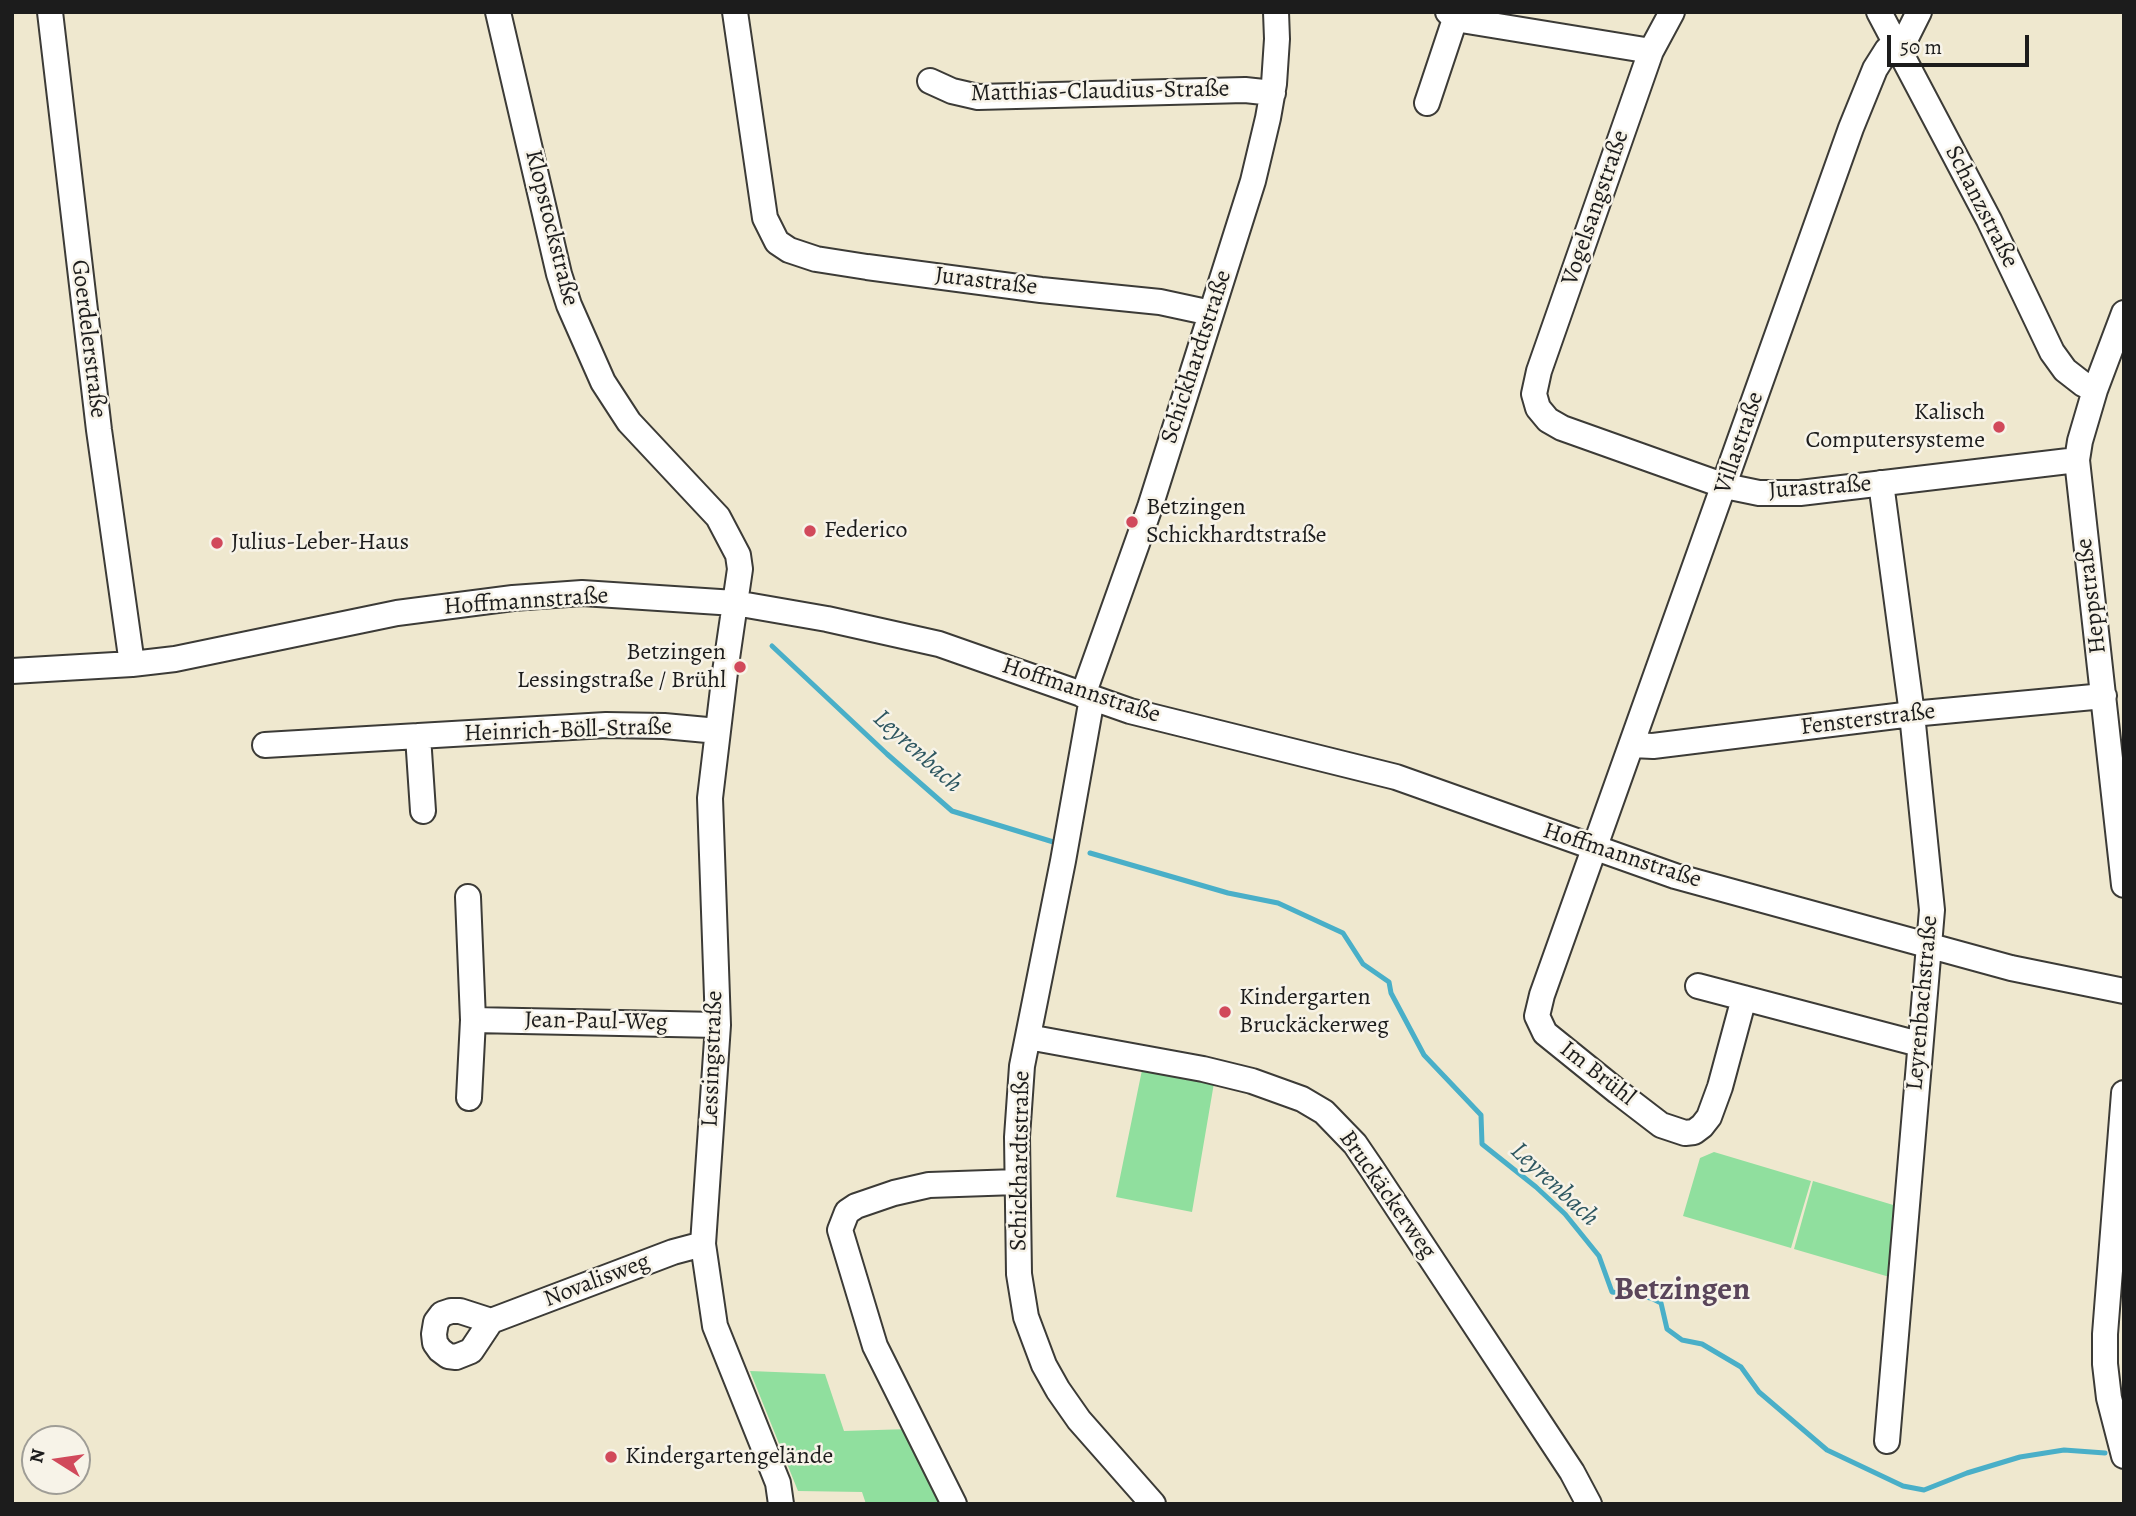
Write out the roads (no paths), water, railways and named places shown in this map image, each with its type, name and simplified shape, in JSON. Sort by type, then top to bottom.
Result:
[{"type":"street","name":"Goerdelerstraße","points":[[50,12],[99,430],[132,664]]},
{"type":"street","name":"Klopstockstraße","points":[[498,12],[559,274],[569,305],[603,382],[629,422],[718,517],[738,555],[740,569],[735,603]]},
{"type":"street","name":"Jurastraße","points":[[735,12],[765,218],[770,232],[789,250],[816,259],[1041,290],[1160,302],[1211,313]]},
{"type":"street","name":"Schickhardtstraße","points":[[1153,1504],[1079,1420],[1058,1390],[1044,1365],[1026,1317],[1019,1274],[1018,1099],[1063,861],[1087,696],[1253,181],[1273,93],[1276,12]]},
{"type":"street","name":"Vogelsangstraße","points":[[1538,408],[1534,394],[1539,371],[1651,51],[1672,12]]},
{"type":"street","name":"Schanzstraße","points":[[1879,12],[1989,220],[2052,352],[2065,370],[2095,390]]},
{"type":"street","name":"Villastraße","points":[[1594,849],[1863,95],[1881,59],[1897,46],[1919,12]]},
{"type":"street","points":[[1427,103],[1451,16],[1651,51]]},
{"type":"street","name":"Matthias-Claudius-Straße","points":[[930,81],[952,91],[978,97],[1245,90],[1273,93]]},
{"type":"street","name":"Heppstraße","points":[[2124,313],[2095,390],[2077,460],[2124,885]]},
{"type":"street","name":"Jurastraße","points":[[1538,408],[1548,420],[1562,428],[1725,486],[1780,494],[2077,460]]},
{"type":"street","name":"Leyrenbachstraße","points":[[1881,483],[1912,714],[1932,910],[1887,1441]]},
{"type":"street","name":"Hoffmannstraße","points":[[12,671],[175,659],[397,613],[513,598],[582,593],[735,603],[827,618],[939,644],[1130,711],[1396,777],[1594,849],[1686,879],[2011,968],[2124,991]]},
{"type":"street","name":"Lessingstraße","points":[[735,603],[710,798],[718,1024],[703,1244],[715,1326],[778,1483],[781,1504]]},
{"type":"street","name":"Fensterstraße","points":[[1632,745],[1653,747],[1912,714],[2104,696]]},
{"type":"street","name":"Heinrich-Böll-Straße","points":[[265,745],[617,725],[718,731]]},
{"type":"street","points":[[418,736],[423,811]]},
{"type":"street","name":"Im Brühl","points":[[1594,849],[1538,1006],[1537,1016],[1545,1033],[1661,1125],[1685,1133],[1694,1132],[1709,1117],[1744,998]]},
{"type":"street","points":[[468,897],[473,1020],[469,1098]]},
{"type":"street","points":[[1698,986],[1919,1044]]},
{"type":"street","name":"Jean-Paul-Weg","points":[[473,1020],[718,1024]]},
{"type":"street","name":"Bruckäckerweg","points":[[1028,1037],[1235,1077],[1282,1091],[1324,1112],[1355,1144],[1372,1169],[1572,1472],[1589,1504]]},
{"type":"street","points":[[2124,1093],[2105,1364],[2109,1398],[2124,1456]]},
{"type":"street","points":[[954,1504],[875,1346],[840,1230],[847,1212],[856,1206],[894,1193],[929,1185],[1017,1182]]},
{"type":"street","name":"Novalisweg","points":[[491,1321],[673,1252],[703,1244]]},
{"type":"waterway","name":"Leyrenbach","points":[[772,646],[952,811],[1060,844]]},
{"type":"waterway","name":"Leyrenbach","points":[[1090,853],[1228,893],[1278,903],[1343,933],[1363,964],[1389,982],[1391,993],[1424,1055],[1481,1115],[1482,1144],[1565,1214],[1599,1256],[1612,1292],[1651,1298],[1661,1303],[1667,1329],[1682,1340],[1702,1344],[1741,1367],[1759,1392],[1827,1450],[1903,1486],[1924,1490],[2020,1457],[2064,1450],[2105,1453]]},
{"type":"place","name":"Kalisch Computersysteme","points":[[1999,427]]},
{"type":"place","name":"Betzingen Schickhardtstraße","points":[[1132,522]]},
{"type":"place","name":"Federico","points":[[810,531]]},
{"type":"place","name":"Julius-Leber-Haus","points":[[217,543]]},
{"type":"place","name":"Betzingen Lessingstraße / Brühl","points":[[740,667]]},
{"type":"place","name":"Kindergarten Bruckäckerweg","points":[[1225,1012]]},
{"type":"place","name":"Kindergartengelände","points":[[611,1457]]},
{"type":"district","name":"Betzingen","points":[[1682,1291]]}]
